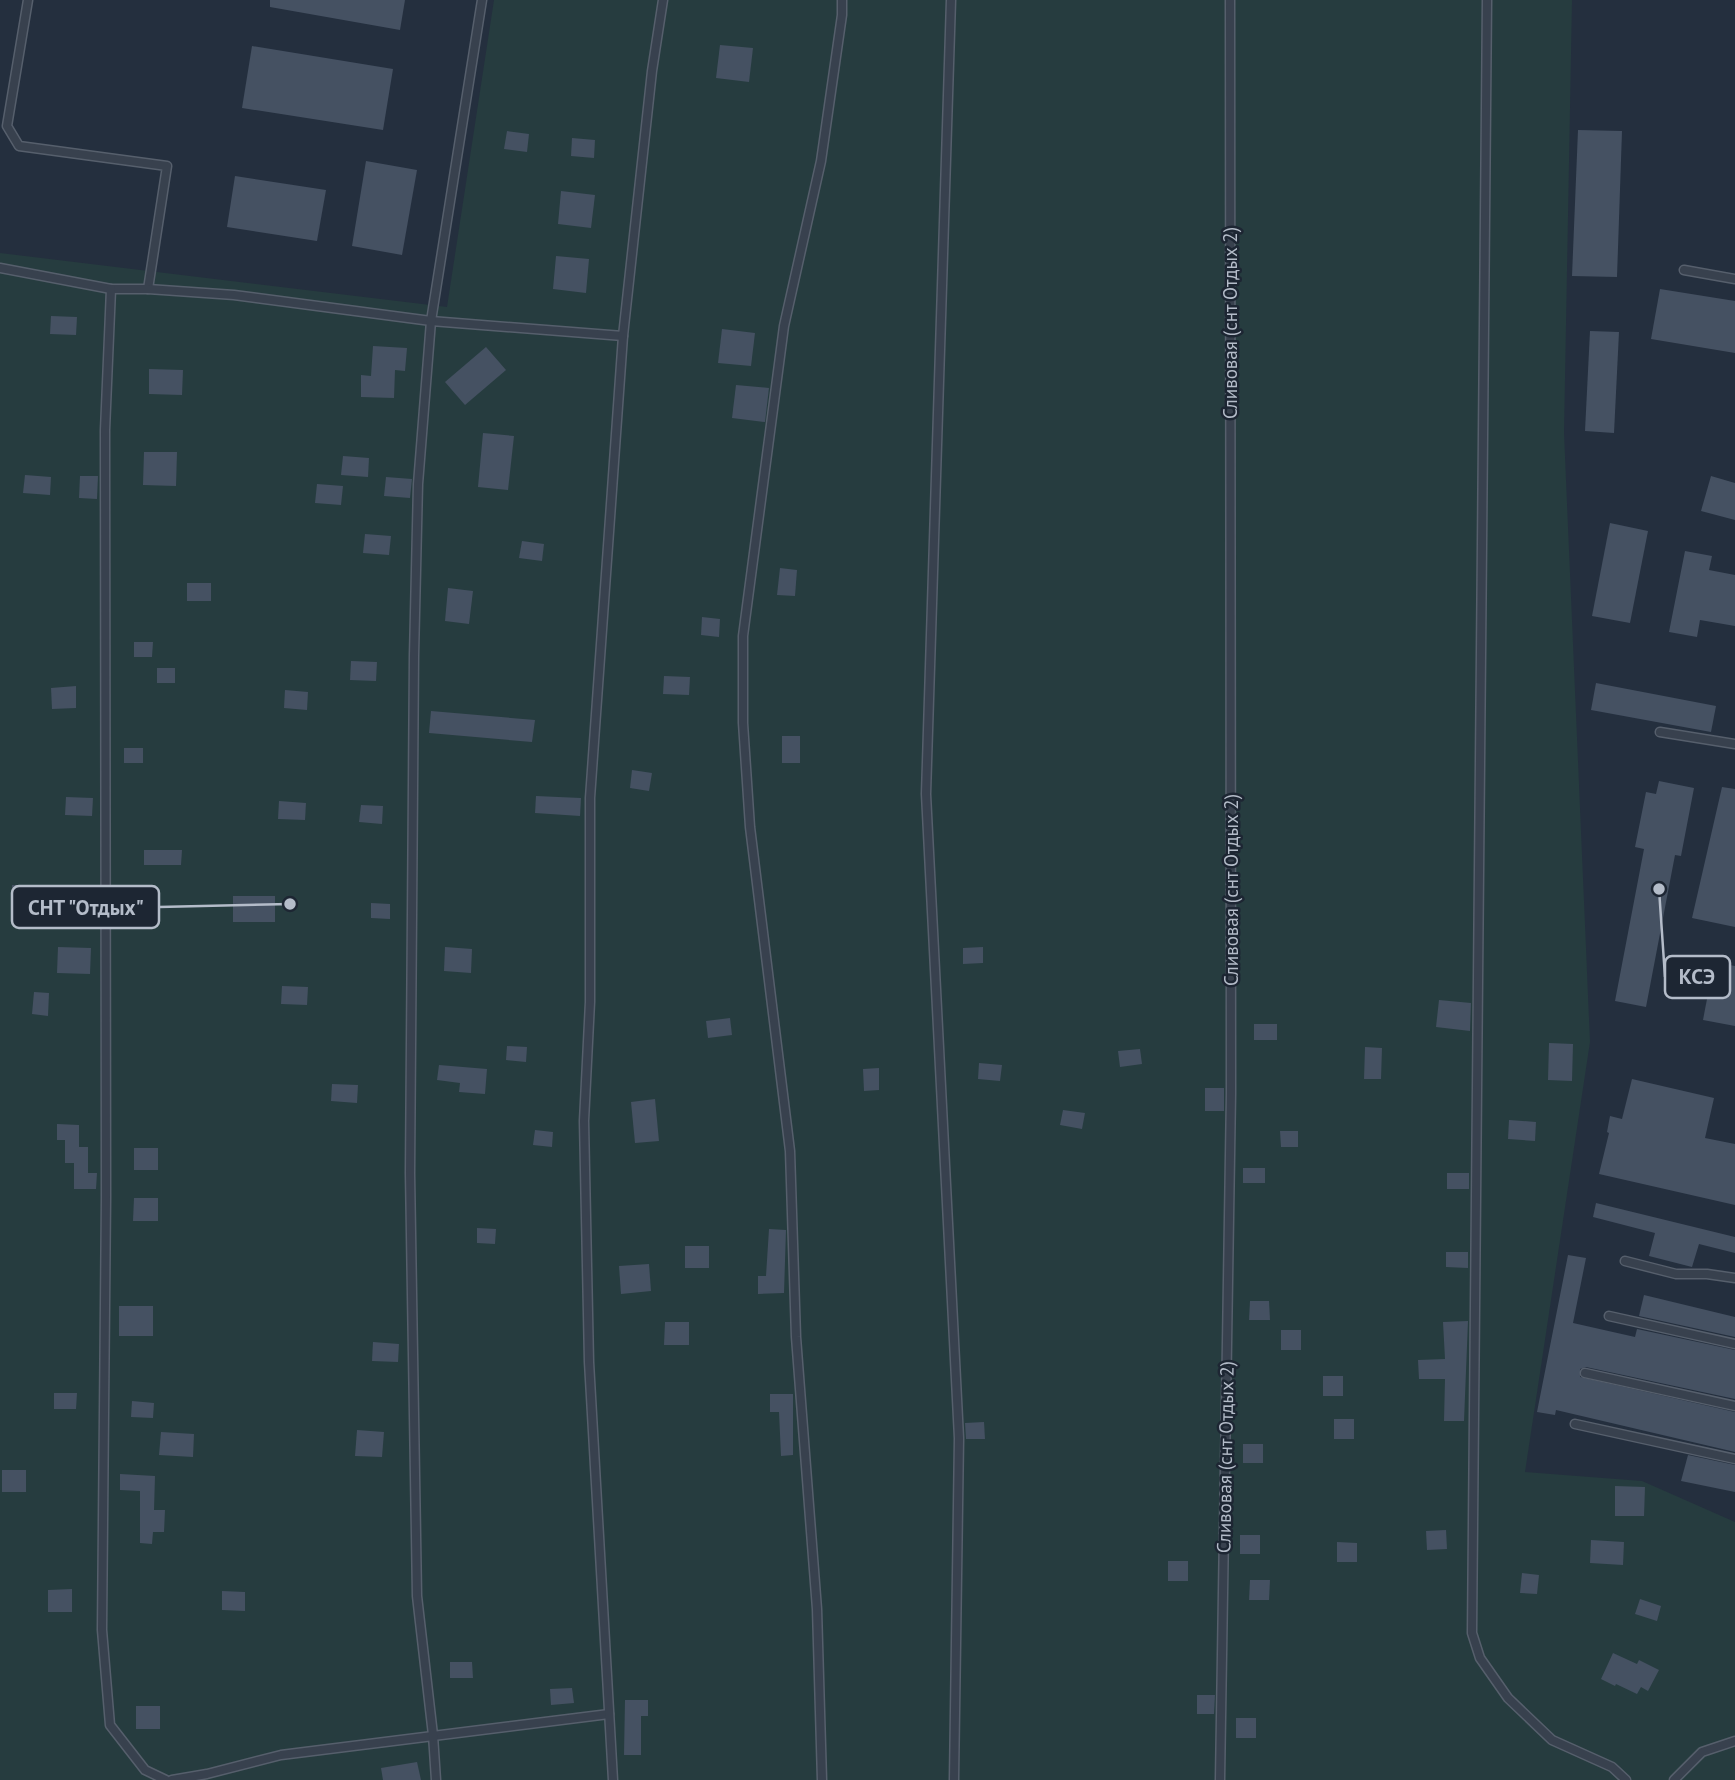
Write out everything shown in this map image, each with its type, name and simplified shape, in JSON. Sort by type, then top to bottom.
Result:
[{"type":"lane","points":[[28,0],[7,126],[19,146],[167,166],[148,289]]},
{"type":"lane","points":[[436,1780],[417,1597],[410,1173],[418,498],[431,320],[482,0]]},
{"type":"lane","points":[[613,1780],[589,1362],[584,1121],[590,1002],[590,797],[623,336],[652,71],[663,0]]},
{"type":"lane","points":[[822,1780],[817,1609],[796,1337],[790,1151],[750,827],[743,723],[743,636],[784,326],[821,161],[842,0]]},
{"type":"lane","points":[[951,0],[926,794],[959,1438],[954,1780]]},
{"type":"lane","name":"Сливовая (снт Отдых 2)","points":[[1220,1780],[1231,1094],[1230,0]]},
{"type":"lane","points":[[1488,0],[1472,1633],[1479,1658],[1508,1698],[1552,1740],[1612,1767],[1626,1780]]},
{"type":"lane","points":[[0,268],[111,289],[234,295],[431,320],[623,336]]},
{"type":"lane","points":[[1684,270],[1735,279]]},
{"type":"lane","points":[[111,289],[105,430],[106,1198],[102,1630],[110,1725],[145,1770],[166,1780]]},
{"type":"lane","points":[[1660,732],[1735,744]]},
{"type":"lane","points":[[1625,1261],[1676,1275],[1707,1274],[1735,1278]]},
{"type":"lane","points":[[1609,1316],[1735,1344]]},
{"type":"lane","points":[[1585,1373],[1735,1406]]},
{"type":"lane","points":[[1575,1424],[1735,1459]]},
{"type":"lane","points":[[172,1780],[207,1777],[281,1755],[609,1714]]},
{"type":"lane","points":[[1674,1780],[1702,1752],[1735,1741]]},
{"type":"green space","points":[[494,0],[1572,0],[1564,433],[1590,1042],[1525,1472],[1642,1481],[1735,1522],[1735,1780],[0,1780],[0,253],[447,307]]},
{"type":"building","points":[[270,0],[405,0],[400,30],[270,7]]},
{"type":"building","points":[[720,45],[753,48],[749,82],[716,78]]},
{"type":"building","points":[[252,46],[393,69],[383,130],[242,108]]},
{"type":"building","points":[[1578,130],[1622,131],[1617,277],[1572,276]]},
{"type":"building","points":[[507,131],[529,134],[527,152],[504,149]]},
{"type":"building","points":[[572,138],[595,140],[594,158],[571,156]]},
{"type":"building","points":[[366,161],[417,170],[402,255],[352,246]]},
{"type":"building","points":[[235,176],[326,190],[317,241],[227,227]]},
{"type":"building","points":[[561,191],[595,195],[591,228],[558,224]]},
{"type":"building","points":[[556,256],[589,259],[586,293],[553,289]]},
{"type":"building","points":[[1660,289],[1735,301],[1735,353],[1651,339]]},
{"type":"building","points":[[51,316],[77,317],[76,335],[50,334]]},
{"type":"building","points":[[722,329],[755,333],[751,366],[718,363]]},
{"type":"building","points":[[1590,331],[1619,332],[1614,433],[1585,431]]},
{"type":"building","points":[[373,346],[407,348],[405,371],[395,370],[394,398],[361,397],[361,375],[371,376]]},
{"type":"building","points":[[486,347],[506,370],[465,405],[445,382]]},
{"type":"building","points":[[149,369],[183,370],[182,395],[149,394]]},
{"type":"building","points":[[736,385],[769,388],[765,422],[732,418]]},
{"type":"building","points":[[483,433],[514,436],[508,490],[478,487]]},
{"type":"building","points":[[144,452],[177,452],[176,486],[143,485]]},
{"type":"building","points":[[343,456],[369,458],[368,477],[341,475]]},
{"type":"building","points":[[25,475],[51,477],[50,495],[23,493]]},
{"type":"building","points":[[80,476],[98,476],[97,499],[79,498]]},
{"type":"building","points":[[1711,476],[1735,483],[1735,520],[1701,511]]},
{"type":"building","points":[[386,477],[412,479],[410,498],[384,496]]},
{"type":"building","points":[[317,484],[343,486],[341,505],[315,503]]},
{"type":"building","points":[[1610,523],[1648,531],[1630,623],[1592,616]]},
{"type":"building","points":[[365,534],[391,536],[389,555],[363,553]]},
{"type":"building","points":[[522,541],[544,544],[542,561],[519,558]]},
{"type":"building","points":[[1685,551],[1712,556],[1709,570],[1735,575],[1735,626],[1700,620],[1697,637],[1669,632]]},
{"type":"building","points":[[780,568],[797,570],[795,596],[777,595]]},
{"type":"building","points":[[187,583],[211,583],[211,601],[187,601]]},
{"type":"building","points":[[448,588],[473,591],[469,624],[445,621]]},
{"type":"building","points":[[702,617],[720,619],[719,637],[701,635]]},
{"type":"building","points":[[134,642],[153,642],[152,657],[134,657]]},
{"type":"building","points":[[351,661],[377,662],[376,681],[350,680]]},
{"type":"building","points":[[157,668],[175,668],[175,683],[157,683]]},
{"type":"building","points":[[664,676],[690,677],[689,695],[663,694]]},
{"type":"building","points":[[1596,683],[1716,706],[1711,732],[1591,710]]},
{"type":"building","points":[[76,686],[76,708],[52,709],[51,688]]},
{"type":"building","points":[[285,690],[308,692],[307,710],[284,708]]},
{"type":"building","points":[[431,711],[535,720],[532,742],[429,733]]},
{"type":"building","points":[[782,736],[800,736],[800,763],[782,763]]},
{"type":"building","points":[[124,748],[143,748],[143,763],[124,763]]},
{"type":"building","points":[[632,770],[652,773],[649,791],[630,788]]},
{"type":"building","points":[[1659,781],[1694,788],[1681,856],[1675,855],[1646,1007],[1615,1001],[1644,849],[1635,847],[1646,792],[1656,794]]},
{"type":"building","points":[[1722,787],[1735,789],[1735,927],[1692,918]]},
{"type":"building","points":[[536,796],[581,798],[580,816],[535,813]]},
{"type":"building","points":[[66,797],[93,798],[92,816],[65,815]]},
{"type":"building","points":[[279,801],[306,803],[305,820],[278,819]]},
{"type":"building","points":[[361,805],[383,806],[382,824],[359,822]]},
{"type":"building","points":[[144,850],[182,850],[181,865],[144,865]]},
{"type":"building","points":[[12,885],[61,886],[61,899],[98,899],[98,919],[12,915]]},
{"type":"building","points":[[233,896],[275,896],[275,922],[233,922]]},
{"type":"building","points":[[371,903],[390,904],[390,919],[371,918]]},
{"type":"building","points":[[58,947],[91,948],[90,974],[57,973]]},
{"type":"building","points":[[445,947],[472,949],[471,973],[444,971]]},
{"type":"building","points":[[983,947],[983,963],[963,964],[963,948]]},
{"type":"building","points":[[1714,962],[1735,966],[1735,1026],[1703,1020]]},
{"type":"building","points":[[282,986],[308,987],[307,1005],[281,1004]]},
{"type":"building","points":[[34,992],[49,993],[48,1016],[32,1014]]},
{"type":"building","points":[[1439,1000],[1471,1003],[1470,1031],[1436,1027]]},
{"type":"building","points":[[730,1018],[732,1035],[708,1038],[706,1021]]},
{"type":"building","points":[[1254,1024],[1277,1024],[1277,1040],[1254,1040]]},
{"type":"building","points":[[1549,1043],[1573,1044],[1572,1081],[1548,1080]]},
{"type":"building","points":[[507,1046],[527,1047],[526,1062],[506,1060]]},
{"type":"building","points":[[1365,1047],[1382,1048],[1381,1079],[1364,1079]]},
{"type":"building","points":[[1140,1049],[1142,1064],[1120,1067],[1118,1051]]},
{"type":"building","points":[[979,1063],[1002,1065],[1000,1081],[978,1079]]},
{"type":"building","points":[[439,1065],[487,1069],[485,1094],[459,1092],[460,1083],[437,1080]]},
{"type":"building","points":[[879,1068],[879,1090],[864,1091],[863,1069]]},
{"type":"building","points":[[1632,1079],[1714,1098],[1705,1138],[1735,1144],[1735,1205],[1599,1174],[1609,1133],[1610,1116],[1622,1119]]},
{"type":"building","points":[[332,1084],[358,1085],[357,1103],[331,1101]]},
{"type":"building","points":[[1205,1088],[1224,1088],[1224,1111],[1205,1111]]},
{"type":"building","points":[[655,1099],[659,1141],[635,1143],[631,1102]]},
{"type":"building","points":[[1063,1110],[1085,1113],[1082,1129],[1060,1125]]},
{"type":"building","points":[[1509,1120],[1536,1122],[1535,1141],[1508,1139]]},
{"type":"building","points":[[57,1124],[79,1125],[79,1147],[88,1147],[88,1173],[97,1173],[96,1189],[74,1189],[74,1163],[65,1163],[65,1140],[57,1140]]},
{"type":"building","points":[[535,1130],[553,1132],[552,1147],[533,1145]]},
{"type":"building","points":[[1280,1131],[1298,1131],[1298,1147],[1281,1147]]},
{"type":"building","points":[[134,1148],[158,1148],[158,1170],[134,1170]]},
{"type":"building","points":[[1243,1168],[1265,1168],[1265,1183],[1243,1183]]},
{"type":"building","points":[[1447,1173],[1469,1173],[1469,1189],[1447,1189]]},
{"type":"building","points":[[134,1198],[158,1198],[158,1221],[133,1221]]},
{"type":"building","points":[[1596,1203],[1735,1237],[1735,1253],[1699,1244],[1692,1267],[1649,1256],[1655,1233],[1593,1217]]},
{"type":"building","points":[[477,1228],[496,1229],[495,1244],[477,1243]]},
{"type":"building","points":[[769,1229],[786,1230],[784,1293],[758,1294],[758,1276],[766,1276]]},
{"type":"building","points":[[685,1246],[709,1246],[709,1268],[685,1268]]},
{"type":"building","points":[[1446,1252],[1468,1252],[1468,1268],[1446,1267]]},
{"type":"building","points":[[1568,1255],[1586,1258],[1573,1323],[1635,1337],[1637,1329],[1735,1350],[1735,1399],[1586,1367],[1580,1369],[1580,1377],[1735,1412],[1735,1452],[1556,1410],[1555,1415],[1537,1412]]},
{"type":"building","points":[[649,1264],[651,1291],[621,1294],[619,1266]]},
{"type":"building","points":[[1644,1295],[1735,1317],[1735,1337],[1639,1316]]},
{"type":"building","points":[[1250,1301],[1269,1301],[1270,1320],[1249,1320]]},
{"type":"building","points":[[119,1306],[153,1306],[153,1336],[119,1336]]},
{"type":"building","points":[[1468,1321],[1464,1421],[1444,1421],[1445,1379],[1419,1379],[1418,1360],[1445,1359],[1443,1322]]},
{"type":"building","points":[[665,1322],[689,1322],[689,1345],[664,1345]]},
{"type":"building","points":[[1281,1330],[1301,1330],[1301,1350],[1281,1350]]},
{"type":"building","points":[[373,1342],[399,1344],[398,1362],[372,1361]]},
{"type":"building","points":[[1323,1376],[1343,1376],[1343,1396],[1323,1396]]},
{"type":"building","points":[[54,1393],[77,1393],[76,1409],[54,1409]]},
{"type":"building","points":[[770,1394],[793,1394],[793,1455],[781,1456],[779,1412],[770,1412]]},
{"type":"building","points":[[132,1401],[154,1403],[153,1418],[131,1417]]},
{"type":"building","points":[[1334,1419],[1354,1419],[1354,1439],[1334,1439]]},
{"type":"building","points":[[984,1422],[985,1439],[966,1439],[965,1423]]},
{"type":"building","points":[[357,1430],[384,1432],[382,1457],[355,1456]]},
{"type":"building","points":[[161,1432],[194,1434],[193,1457],[159,1455]]},
{"type":"building","points":[[1243,1444],[1263,1444],[1263,1463],[1243,1463]]},
{"type":"building","points":[[1688,1455],[1735,1465],[1735,1492],[1681,1481]]},
{"type":"building","points":[[2,1470],[26,1470],[26,1492],[2,1492]]},
{"type":"building","points":[[120,1474],[155,1476],[154,1510],[165,1510],[164,1532],[153,1532],[152,1544],[140,1543],[140,1491],[120,1490]]},
{"type":"building","points":[[1615,1486],[1645,1487],[1644,1516],[1615,1516]]},
{"type":"building","points":[[1446,1530],[1447,1549],[1427,1550],[1426,1531]]},
{"type":"building","points":[[1240,1535],[1260,1535],[1260,1554],[1240,1554]]},
{"type":"building","points":[[1591,1540],[1624,1542],[1623,1565],[1590,1563]]},
{"type":"building","points":[[1337,1542],[1357,1543],[1357,1562],[1337,1562]]},
{"type":"building","points":[[1168,1561],[1188,1561],[1188,1581],[1168,1581]]},
{"type":"building","points":[[1522,1573],[1539,1575],[1537,1594],[1520,1593]]},
{"type":"building","points":[[1250,1580],[1270,1580],[1269,1600],[1249,1600]]},
{"type":"building","points":[[72,1589],[72,1612],[48,1612],[48,1590]]},
{"type":"building","points":[[222,1591],[245,1592],[245,1611],[222,1610]]},
{"type":"building","points":[[1640,1599],[1661,1606],[1657,1621],[1635,1614]]},
{"type":"building","points":[[1613,1653],[1637,1664],[1639,1660],[1659,1670],[1648,1691],[1641,1687],[1637,1694],[1601,1679]]},
{"type":"building","points":[[450,1662],[472,1662],[473,1678],[450,1678]]},
{"type":"building","points":[[572,1688],[574,1703],[551,1705],[550,1689]]},
{"type":"building","points":[[1197,1695],[1215,1695],[1214,1714],[1197,1714]]},
{"type":"building","points":[[625,1700],[648,1700],[648,1716],[641,1716],[641,1755],[624,1755]]},
{"type":"building","points":[[136,1706],[160,1706],[160,1729],[136,1729]]},
{"type":"building","points":[[1236,1718],[1256,1718],[1256,1738],[1236,1738]]},
{"type":"building","points":[[417,1762],[421,1780],[383,1780],[381,1768]]},
{"type":"place","name":"КСЭ","points":[[1659,889]]},
{"type":"place","name":"СНТ \"Отдых\"","points":[[290,904]]}]
